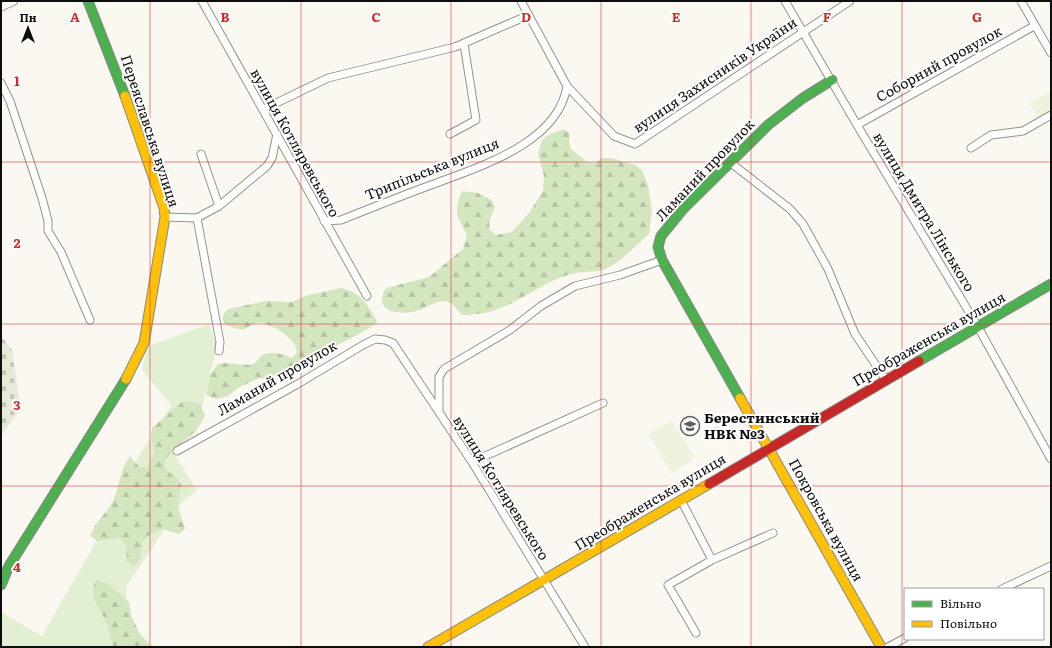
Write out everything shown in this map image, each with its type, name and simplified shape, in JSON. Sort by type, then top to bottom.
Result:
[{"type":"street","points":[[1,7],[14,1]]},
{"type":"street","name":"Переяславська вулиця","points":[[1,586],[9,566],[119,392],[144,343],[165,217],[164,208],[118,75],[88,1]]},
{"type":"street","name":"вулиця Котляревського","points":[[202,1],[278,134],[324,221],[367,296]]},
{"type":"street","points":[[521,1],[567,86]]},
{"type":"street","name":"вулиця Дмитра Лінського","points":[[785,1],[857,125],[978,327],[1051,458]]},
{"type":"street","name":"вулиця Захисників України","points":[[567,86],[614,136],[635,144],[850,1]]},
{"type":"street","points":[[1021,1],[1034,26],[1051,53]]},
{"type":"street","points":[[264,109],[328,78],[464,44],[529,15]]},
{"type":"street","name":"Соборний провулок","points":[[857,125],[1034,26]]},
{"type":"street","points":[[450,134],[476,120],[464,44]]},
{"type":"street","name":"Ламаний провулок","points":[[662,260],[658,247],[661,236],[684,208],[768,125],[803,98],[832,80]]},
{"type":"street","points":[[1,83],[10,101],[42,198],[48,221],[48,231],[60,252],[90,320]]},
{"type":"street","name":"Трипільська вулиця","points":[[324,221],[341,220],[504,156],[536,135],[548,122],[560,108],[565,97],[567,86]]},
{"type":"street","points":[[971,148],[991,135],[1023,131],[1051,115]]},
{"type":"street","points":[[165,217],[197,218],[219,206],[267,166],[272,158],[278,134]]},
{"type":"street","points":[[201,154],[219,206]]},
{"type":"street","points":[[731,162],[790,209],[803,224],[828,269],[855,334],[886,380]]},
{"type":"street","points":[[197,218],[220,342],[219,351]]},
{"type":"street","points":[[439,412],[439,377],[444,369],[510,330],[541,306],[575,286],[620,274],[662,260]]},
{"type":"street","name":"Покровська вулиця","points":[[662,260],[882,647]]},
{"type":"street","name":"Преображенська вулиця","points":[[428,647],[544,581],[1051,284]]},
{"type":"street","name":"Ламаний провулок","points":[[177,451],[296,385],[363,345],[375,340],[385,340],[393,344]]},
{"type":"street","name":"вулиця Котляревського","points":[[393,344],[472,462],[584,647]]},
{"type":"street","points":[[472,462],[604,403]]},
{"type":"street","points":[[681,500],[712,560]]},
{"type":"street","points":[[696,633],[668,585],[712,560],[773,533]]},
{"type":"street","points":[[1004,588],[1051,566]]},
{"type":"street","points":[[888,647],[904,639]]},
{"type":"green space","points":[[1051,91],[1051,113],[1039,120],[1029,103]]},
{"type":"green space","points":[[564,129],[570,134],[569,141],[571,149],[587,162],[595,163],[602,158],[611,158],[635,165],[642,170],[648,185],[652,210],[649,234],[616,263],[606,268],[598,271],[581,272],[556,279],[510,304],[491,311],[462,315],[453,305],[445,301],[406,313],[390,311],[386,308],[382,299],[386,288],[429,277],[463,249],[467,235],[457,213],[459,198],[462,191],[478,193],[492,200],[495,207],[489,222],[490,230],[496,235],[512,232],[529,213],[543,191],[544,176],[538,154],[542,140],[550,134]]},
{"type":"green space","points":[[341,288],[353,292],[363,300],[377,321],[376,324],[348,340],[294,365],[285,372],[267,379],[259,378],[238,388],[228,396],[217,399],[206,395],[210,375],[218,364],[227,363],[250,365],[268,353],[280,354],[292,358],[297,352],[296,347],[289,338],[279,330],[263,323],[257,323],[243,330],[226,324],[223,318],[228,309],[265,301],[292,302],[308,295]]},
{"type":"green space","points":[[209,324],[217,346],[196,432],[174,453],[197,491],[185,499],[126,587],[126,621],[146,647],[1,647],[1,612],[42,636],[92,549],[129,472],[171,405],[142,370],[148,346]]},
{"type":"green space","points":[[1,336],[12,350],[21,409],[1,436]]},
{"type":"green space","points":[[190,401],[199,403],[205,415],[197,429],[171,452],[165,463],[165,469],[177,478],[181,484],[178,507],[185,529],[179,534],[162,529],[147,536],[142,542],[141,557],[133,567],[127,562],[126,544],[120,538],[97,541],[90,536],[95,526],[113,501],[126,461],[130,456],[139,467],[147,467],[154,452],[151,436],[152,428],[182,402]]},
{"type":"green space","points":[[672,420],[695,459],[671,473],[648,434]]},
{"type":"green space","points":[[96,580],[107,583],[129,602],[131,615],[140,634],[153,647],[113,647],[106,623],[95,601],[93,591]]},
{"type":"traffic: fast","points":[[88,1],[125,96]]},
{"type":"traffic: fast","points":[[740,398],[662,260],[658,247],[661,236],[684,208],[768,125],[803,98],[832,80]]},
{"type":"traffic: fast","points":[[919,361],[1051,284]]},
{"type":"traffic: fast","points":[[1,585],[9,566],[126,379]]},
{"type":"traffic: slow","points":[[125,96],[164,208],[165,217],[144,343],[126,379]]},
{"type":"traffic: slow","points":[[740,398],[881,647]]},
{"type":"traffic: slow","points":[[428,647],[709,484]]},
{"type":"traffic: jam","points":[[709,484],[919,361]]},
{"type":"place","name":"Берестинський НВК №3","points":[[690,426]]}]
